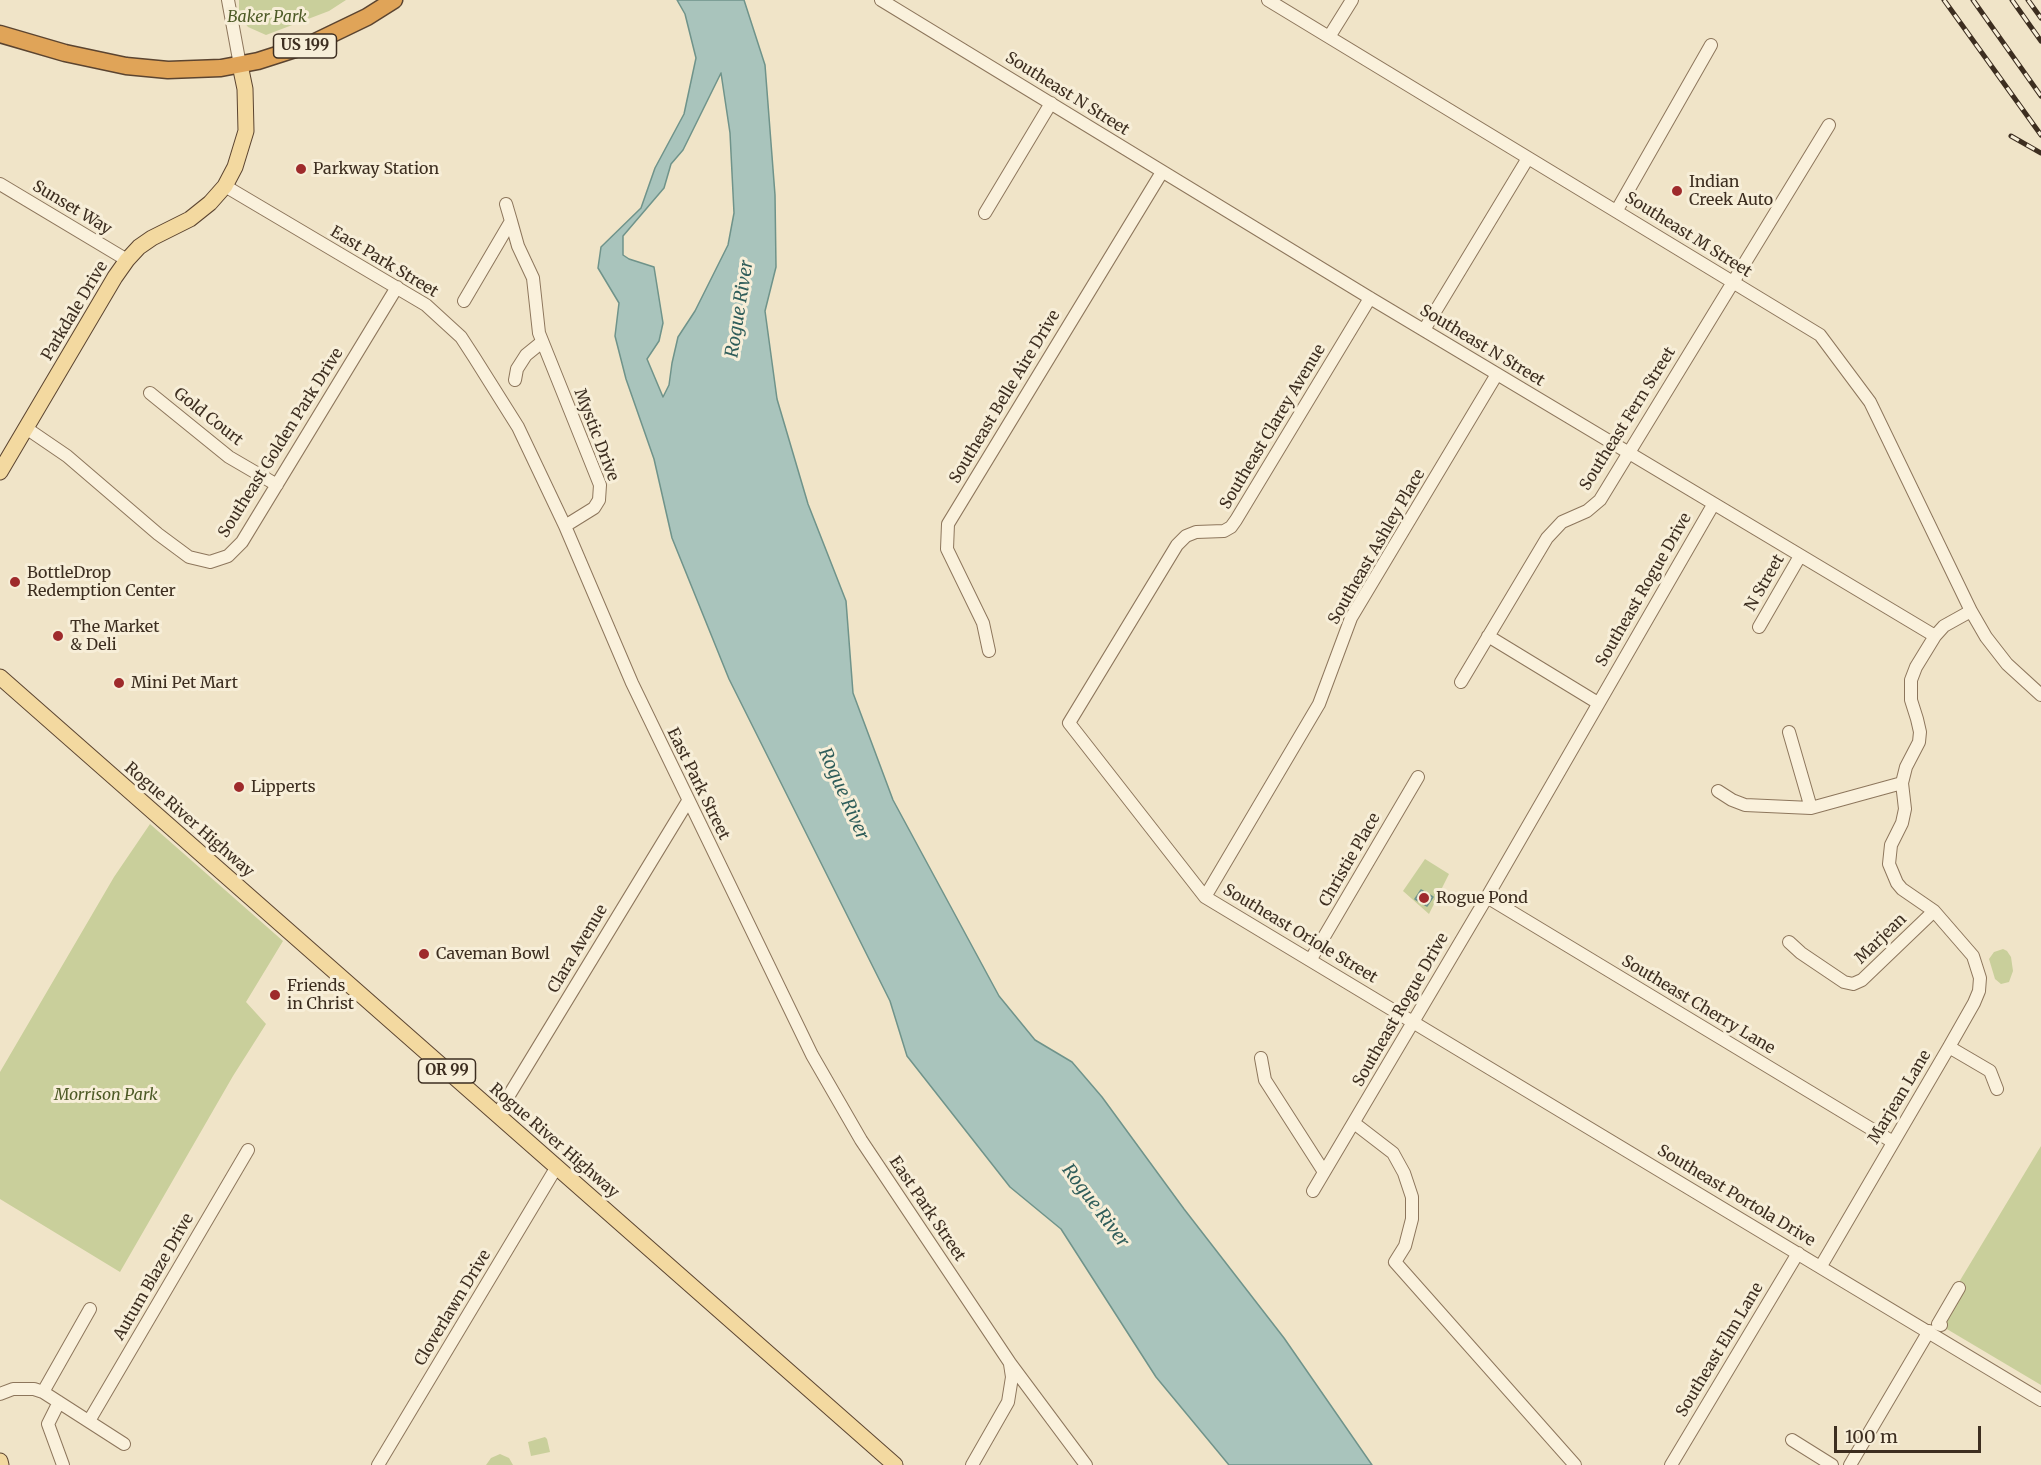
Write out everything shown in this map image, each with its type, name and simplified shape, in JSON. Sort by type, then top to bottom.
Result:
[{"type":"highway","name":"US 199","points":[[0,34],[64,53],[126,66],[180,70],[240,65],[291,52],[320,41],[394,0]]},
{"type":"main road","name":"Parkdale Drive","points":[[0,472],[127,260],[139,247],[152,238],[190,219],[210,203],[225,186],[235,167],[246,131],[245,89],[240,65]]},
{"type":"main road","name":"Rogue River Highway","points":[[0,677],[895,1465]]},
{"type":"street","points":[[228,0],[240,65]]},
{"type":"street","name":"Southeast N Street","points":[[881,0],[1713,505],[1935,636]]},
{"type":"street","name":"Southeast M Street","points":[[1268,0],[1820,335],[1863,392],[1886,433],[1971,611]]},
{"type":"street","points":[[1329,37],[1352,0]]},
{"type":"street","points":[[1617,210],[1711,45]]},
{"type":"street","points":[[985,213],[1051,103]]},
{"type":"street","name":"Southeast Fern Street","points":[[1461,682],[1547,538],[1562,522],[1587,511],[1600,500],[1829,125]]},
{"type":"street","points":[[1424,330],[1528,158]]},
{"type":"street","name":"Southeast Belle Aire Drive","points":[[989,651],[983,623],[947,549],[948,524],[1162,172]]},
{"type":"street","name":"Sunset Way","points":[[0,184],[127,260]]},
{"type":"street","name":"East Park Street","points":[[225,186],[426,305],[460,337],[474,357],[518,427],[565,526],[632,683],[774,980],[835,1097],[861,1140],[1010,1363],[1086,1465]]},
{"type":"street","name":"Mystic Drive","points":[[506,204],[518,246],[533,278],[540,337],[600,485],[599,500],[594,508],[565,526]]},
{"type":"street","points":[[464,301],[511,221]]},
{"type":"street","name":"Southeast Golden Park Drive","points":[[26,428],[67,456],[158,534],[189,557],[210,562],[228,556],[242,542],[397,287]]},
{"type":"street","name":"Southeast Clarey Avenue","points":[[1069,723],[1177,545],[1186,536],[1196,532],[1224,531],[1236,520],[1370,298]]},
{"type":"street","points":[[515,380],[517,369],[540,337]]},
{"type":"street","name":"Southeast Ashley Place","points":[[1204,897],[1318,704],[1351,618],[1497,374]]},
{"type":"street","name":"Gold Court","points":[[150,393],[229,457],[277,485]]},
{"type":"street","name":"Southeast Rogue Drive","points":[[1313,1191],[1713,505]]},
{"type":"street","name":"N Street","points":[[1759,627],[1800,556]]},
{"type":"street","points":[[1718,791],[1745,805],[1811,808],[1902,783],[1906,767],[1919,742],[1917,719],[1911,700],[1911,680],[1935,636],[1944,626],[1971,611],[1986,637],[2007,664],[2041,695]]},
{"type":"street","points":[[1488,636],[1598,703]]},
{"type":"street","name":"Southeast Oriole Street","points":[[1069,723],[1204,897],[1413,1021]]},
{"type":"street","points":[[1788,732],[1811,808]]},
{"type":"street","name":"Christie Place","points":[[1311,959],[1418,777]]},
{"type":"street","name":"Marjean Lane","points":[[1821,1266],[1949,1047],[1979,991],[1978,968],[1973,956],[1934,911],[1902,890],[1889,864],[1891,845],[1902,822],[1905,809],[1902,783]]},
{"type":"street","name":"Clara Avenue","points":[[497,1115],[688,801]]},
{"type":"street","name":"Southeast Cherry Lane","points":[[1486,897],[1893,1142]]},
{"type":"street","name":"Marjean","points":[[1789,942],[1801,953],[1844,982],[1853,984],[1862,980],[1934,911]]},
{"type":"street","name":"Southeast Portola Drive","points":[[1413,1021],[2041,1400]]},
{"type":"street","points":[[1949,1047],[1990,1071],[1997,1089]]},
{"type":"street","points":[[1261,1058],[1266,1080],[1323,1172]]},
{"type":"street","points":[[1354,1123],[1393,1153],[1404,1173],[1412,1197],[1410,1228],[1405,1246],[1395,1262],[1575,1465]]},
{"type":"street","name":"Autum Blaze Drive","points":[[89,1421],[248,1150]]},
{"type":"street","name":"Cloverlawn Drive","points":[[378,1465],[556,1167]]},
{"type":"street","name":"Southeast Elm Lane","points":[[1671,1465],[1798,1253]]},
{"type":"street","points":[[1941,1325],[1938,1324],[1959,1288]]},
{"type":"street","points":[[43,1392],[90,1309]]},
{"type":"street","points":[[1850,1465],[1929,1331]]},
{"type":"street","points":[[972,1465],[1008,1402],[1010,1363]]},
{"type":"street","points":[[0,1394],[13,1389],[34,1389],[43,1392],[124,1444]]},
{"type":"street","points":[[59,1402],[48,1424],[63,1465]]},
{"type":"street","points":[[1792,1440],[1832,1465]]},
{"type":"green space","name":"Baker Park","points":[[239,0],[346,0],[329,11],[266,35],[248,27],[239,15]]},
{"type":"green space","name":"Morrison Park","points":[[150,824],[283,941],[246,1002],[266,1024],[233,1076],[120,1272],[0,1199],[0,1072],[114,877]]},
{"type":"green space","points":[[1425,859],[1449,874],[1429,914],[1403,891]]},
{"type":"green space","points":[[2003,949],[2011,957],[2013,971],[2009,982],[2001,984],[1995,979],[1989,959],[1994,952]]},
{"type":"green space","points":[[2041,1146],[2041,1385],[1935,1322]]},
{"type":"green space","points":[[545,1437],[550,1452],[531,1456],[528,1442]]},
{"type":"green space","points":[[500,1454],[509,1458],[513,1465],[486,1465],[491,1458]]},
{"type":"water","name":"Rogue River","points":[[677,0],[744,0],[765,65],[775,195],[776,267],[765,311],[777,399],[808,504],[846,601],[853,693],[893,800],[999,996],[1035,1040],[1072,1062],[1102,1097],[1184,1209],[1284,1338],[1372,1465],[1229,1465],[1156,1377],[1061,1229],[1010,1187],[907,1056],[890,1001],[729,679],[672,538],[654,459],[626,379],[615,336],[619,303],[598,268],[601,247],[641,208],[655,168],[684,114],[696,58],[685,14]],"holes":[[[721,73],[730,133],[734,213],[728,245],[695,311],[678,337],[669,385],[663,397],[647,359],[659,341],[663,323],[654,267],[623,255],[623,236],[664,188],[671,164],[683,150]]]},
{"type":"water","name":"Rogue Pond","points":[[1421,890],[1433,897],[1427,906],[1415,899]]},
{"type":"railway","points":[[1944,0],[2041,135]]},
{"type":"railway","points":[[1973,0],[2041,96]]},
{"type":"railway","points":[[2012,0],[2041,41]]},
{"type":"railway","points":[[2028,0],[2041,18]]},
{"type":"railway","points":[[2011,136],[2041,153]]},
{"type":"place","name":"Parkway Station","points":[[301,169]]},
{"type":"place","name":"Indian Creek Auto","points":[[1677,191]]},
{"type":"place","name":"BottleDrop Redemption Center","points":[[15,582]]},
{"type":"place","name":"The Market & Deli","points":[[58,636]]},
{"type":"place","name":"Mini Pet Mart","points":[[119,683]]},
{"type":"place","name":"Lipperts","points":[[239,787]]},
{"type":"place","name":"Rogue Pond","points":[[1424,898]]},
{"type":"place","name":"Caveman Bowl","points":[[424,954]]},
{"type":"place","name":"Friends in Christ","points":[[275,995]]}]
